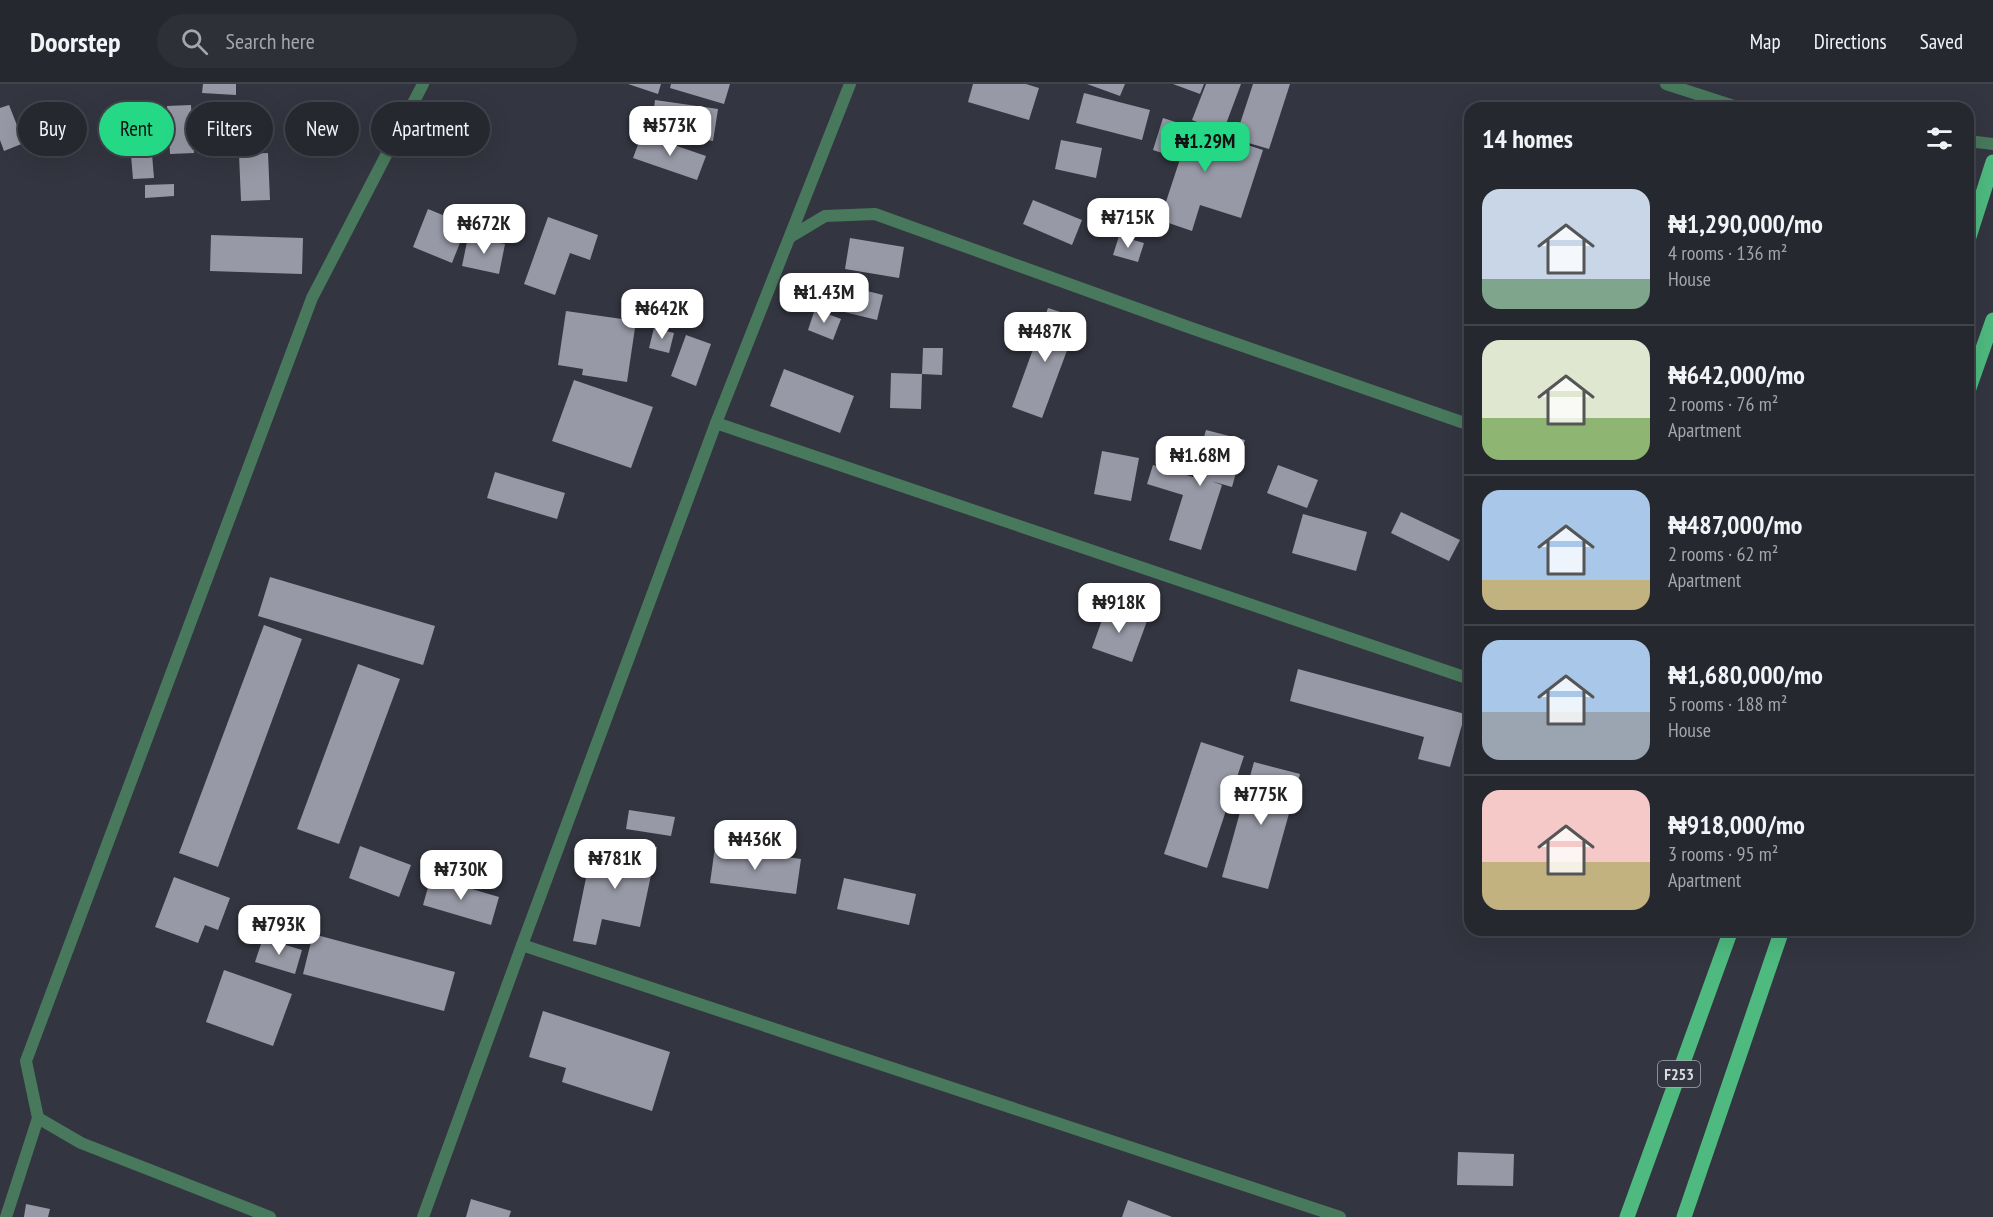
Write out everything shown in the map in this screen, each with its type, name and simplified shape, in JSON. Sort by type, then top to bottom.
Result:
[{"type":"main road","points":[[1974,221],[1993,162]]},
{"type":"main road","points":[[1974,374],[1993,320]]},
{"type":"main road","name":"F253","points":[[1627,1217],[1729,936]]},
{"type":"main road","name":"F253","points":[[1684,1217],[1780,936]]},
{"type":"street","points":[[6,1217],[38,1118],[26,1061],[312,298],[423,84]]},
{"type":"street","points":[[423,1217],[716,423],[850,84]]},
{"type":"street","points":[[1666,84],[1722,102]]},
{"type":"street","points":[[1974,142],[1993,144]]},
{"type":"street","points":[[790,237],[825,216],[875,214],[1191,328],[1464,423]]},
{"type":"street","points":[[716,423],[1464,677]]},
{"type":"street","points":[[522,945],[1340,1217]]},
{"type":"street","points":[[38,1118],[81,1143],[270,1217]]},
{"type":"building","points":[[203,84],[236,84],[236,95],[202,93]]},
{"type":"building","points":[[628,84],[661,84],[658,94]]},
{"type":"building","points":[[671,84],[730,84],[724,104],[670,88]]},
{"type":"building","points":[[973,84],[1026,84],[1039,88],[1029,120],[968,102]]},
{"type":"building","points":[[1087,84],[1125,84],[1120,96]]},
{"type":"building","points":[[1173,84],[1204,84],[1200,94]]},
{"type":"building","points":[[1206,84],[1241,84],[1223,132],[1192,120]]},
{"type":"building","points":[[1253,84],[1290,84],[1269,149],[1235,139]]},
{"type":"building","points":[[1084,93],[1150,110],[1142,140],[1076,123]]},
{"type":"building","points":[[655,100],[718,109],[713,141],[651,131]]},
{"type":"building","points":[[9,105],[18,128],[18,145],[4,151],[0,140],[0,108]]},
{"type":"building","points":[[186,105],[186,153],[174,154],[174,106]]},
{"type":"building","points":[[1163,118],[1263,150],[1241,218],[1200,205],[1192,231],[1160,220],[1180,159],[1153,150]]},
{"type":"building","points":[[642,134],[706,156],[697,180],[633,158]]},
{"type":"building","points":[[1061,140],[1102,148],[1096,178],[1055,169]]},
{"type":"building","points":[[131,156],[152,156],[154,178],[133,179]]},
{"type":"building","points":[[239,156],[268,156],[270,200],[241,201]]},
{"type":"building","points":[[174,184],[174,196],[145,198],[145,185]]},
{"type":"building","points":[[1033,200],[1082,220],[1072,245],[1023,224]]},
{"type":"building","points":[[428,209],[467,225],[452,263],[413,247]]},
{"type":"building","points":[[548,217],[598,235],[590,260],[570,253],[555,295],[524,284]]},
{"type":"building","points":[[211,235],[303,238],[302,274],[210,271]]},
{"type":"building","points":[[1119,236],[1144,243],[1138,262],[1113,255]]},
{"type":"building","points":[[468,237],[505,244],[499,274],[462,266]]},
{"type":"building","points":[[850,238],[904,247],[899,278],[845,269]]},
{"type":"building","points":[[819,279],[883,295],[877,320],[812,304]]},
{"type":"building","points":[[1048,308],[1079,318],[1042,418],[1012,407]]},
{"type":"building","points":[[815,309],[841,319],[833,340],[808,330]]},
{"type":"building","points":[[566,311],[636,321],[627,382],[582,375],[583,369],[558,365]]},
{"type":"building","points":[[654,328],[674,333],[669,353],[649,348]]},
{"type":"building","points":[[686,335],[711,344],[696,386],[671,376]]},
{"type":"building","points":[[923,348],[943,348],[942,375],[922,374]]},
{"type":"building","points":[[784,369],[854,396],[840,433],[770,406]]},
{"type":"building","points":[[891,373],[922,374],[921,409],[890,408]]},
{"type":"building","points":[[574,380],[653,407],[631,468],[552,441]]},
{"type":"building","points":[[1206,430],[1245,440],[1232,487],[1211,481],[1222,485],[1201,550],[1169,540],[1183,495],[1147,484],[1153,465],[1193,477]]},
{"type":"building","points":[[1102,451],[1139,458],[1131,501],[1094,494]]},
{"type":"building","points":[[1278,465],[1318,480],[1307,508],[1267,493]]},
{"type":"building","points":[[495,472],[565,493],[557,519],[487,498]]},
{"type":"building","points":[[1401,512],[1460,540],[1449,561],[1391,533]]},
{"type":"building","points":[[1303,514],[1367,532],[1356,571],[1292,553]]},
{"type":"building","points":[[270,577],[435,626],[423,665],[258,616]]},
{"type":"building","points":[[1107,606],[1147,621],[1132,662],[1092,648]]},
{"type":"building","points":[[264,625],[302,639],[218,867],[179,853]]},
{"type":"building","points":[[358,664],[400,679],[339,844],[297,829]]},
{"type":"building","points":[[1298,669],[1464,714],[1464,718],[1450,767],[1418,759],[1424,737],[1290,701]]},
{"type":"building","points":[[1201,742],[1244,756],[1207,868],[1164,854]]},
{"type":"building","points":[[1254,762],[1300,774],[1268,889],[1222,877]]},
{"type":"building","points":[[629,810],[675,817],[671,836],[626,829]]},
{"type":"building","points":[[631,841],[657,847],[640,927],[602,919],[596,945],[573,941],[592,849],[628,857]]},
{"type":"building","points":[[360,846],[411,865],[399,897],[349,878]]},
{"type":"building","points":[[715,847],[801,859],[796,894],[710,883]]},
{"type":"building","points":[[174,877],[230,898],[218,930],[205,925],[198,943],[155,927]]},
{"type":"building","points":[[431,877],[499,897],[491,925],[423,905]]},
{"type":"building","points":[[844,878],[916,894],[909,925],[837,909]]},
{"type":"building","points":[[313,934],[455,972],[444,1011],[303,974]]},
{"type":"building","points":[[263,938],[302,950],[295,974],[255,962]]},
{"type":"building","points":[[224,970],[292,994],[273,1046],[206,1022]]},
{"type":"building","points":[[543,1011],[670,1052],[652,1111],[562,1082],[566,1068],[529,1057]]},
{"type":"building","points":[[1458,1152],[1514,1154],[1513,1186],[1457,1185]]},
{"type":"building","points":[[471,1199],[511,1211],[509,1217],[466,1217]]},
{"type":"building","points":[[1128,1200],[1172,1217],[1122,1217]]},
{"type":"building","points":[[26,1204],[50,1209],[48,1217],[24,1217]]}]
